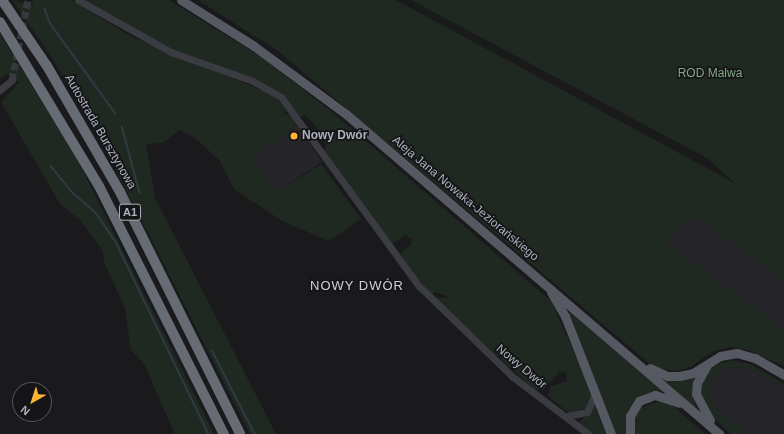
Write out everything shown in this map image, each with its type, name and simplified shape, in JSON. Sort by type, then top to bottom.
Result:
[{"type":"highway","name":"Autostrada Bursztynowa","points":[[2,0],[47,66],[120,192],[240,434]]},
{"type":"highway","name":"A1","points":[[0,22],[96,179],[224,434]]},
{"type":"main road","name":"Aleja Jana Nowaka-Jeziorańskiego","points":[[181,0],[316,90],[720,433]]},
{"type":"main road","points":[[546,284],[565,316],[594,394],[611,434]]},
{"type":"main road","points":[[627,354],[667,376],[693,373],[724,354],[737,353],[783,373]]},
{"type":"main road","points":[[708,363],[697,383],[696,394],[720,433]]},
{"type":"main road","points":[[630,434],[630,416],[647,397],[666,396],[693,410]]},
{"type":"street","name":"Nowy Dwór","points":[[78,0],[171,52],[253,81],[281,97],[419,286],[513,377],[564,414],[588,434]]},
{"type":"street","points":[[0,90],[12,80]]},
{"type":"street","points":[[564,414],[572,417],[584,414],[593,404],[594,394]]},
{"type":"shaded area","points":[[298,125],[322,162],[274,193],[250,156]]},
{"type":"shaded area","points":[[693,216],[784,280],[784,329],[664,242]]},
{"type":"shaded area","points":[[727,367],[747,368],[784,389],[784,434],[748,434],[714,406],[707,394],[709,384]]},
{"type":"green space","points":[[12,0],[32,5],[33,0],[71,0],[134,38],[269,93],[286,108],[283,116],[290,114],[299,124],[251,157],[276,192],[321,164],[361,219],[329,241],[282,221],[234,189],[220,161],[195,138],[179,130],[163,143],[146,144],[155,198],[276,434],[250,434],[109,156],[54,61]]},
{"type":"green space","points":[[84,0],[169,0],[261,57],[332,112],[551,301],[592,393],[588,408],[569,413],[548,396],[550,387],[567,381],[566,371],[559,372],[543,390],[535,390],[434,298],[451,298],[436,292],[431,295],[402,258],[401,252],[411,245],[412,239],[405,235],[392,244],[324,151],[327,146],[315,125],[305,115],[301,117],[283,96],[172,50]]},
{"type":"green space","name":"ROD Malwa","points":[[198,0],[396,0],[736,184],[707,158],[411,0],[784,0],[784,280],[693,216],[665,242],[784,329],[784,366],[748,350],[731,347],[713,351],[692,366],[678,371],[655,368],[278,51]]},
{"type":"green space","points":[[0,34],[77,159],[214,434],[175,434],[144,364],[131,350],[125,308],[104,262],[103,251],[80,220],[60,204],[1,102],[19,82],[7,74],[0,79]]},
{"type":"green space","points":[[569,311],[663,392],[640,397],[628,434],[615,434]]},
{"type":"green space","points":[[732,360],[750,364],[784,384],[784,389],[747,368],[728,367],[709,384],[707,394],[714,406],[748,434],[731,434],[705,410],[699,396],[705,374],[712,366]]},
{"type":"green space","points":[[698,374],[693,397],[697,410],[658,378]]},
{"type":"green space","points":[[660,401],[672,405],[705,434],[635,434],[635,416],[640,408]]},
{"type":"green space","points":[[595,406],[606,434],[591,434],[578,423]]},
{"type":"waterway","points":[[45,9],[50,23],[116,114]]},
{"type":"waterway","points":[[122,126],[140,193]]},
{"type":"waterway","points":[[51,166],[71,191],[97,214],[116,242],[209,434]]},
{"type":"waterway","points":[[212,350],[255,434]]},
{"type":"tunnel","points":[[12,80],[28,0]]},
{"type":"place","name":"Nowy Dwór","points":[[294,136]]},
{"type":"district","name":"NOWY DWÓR","points":[[357,286]]}]
